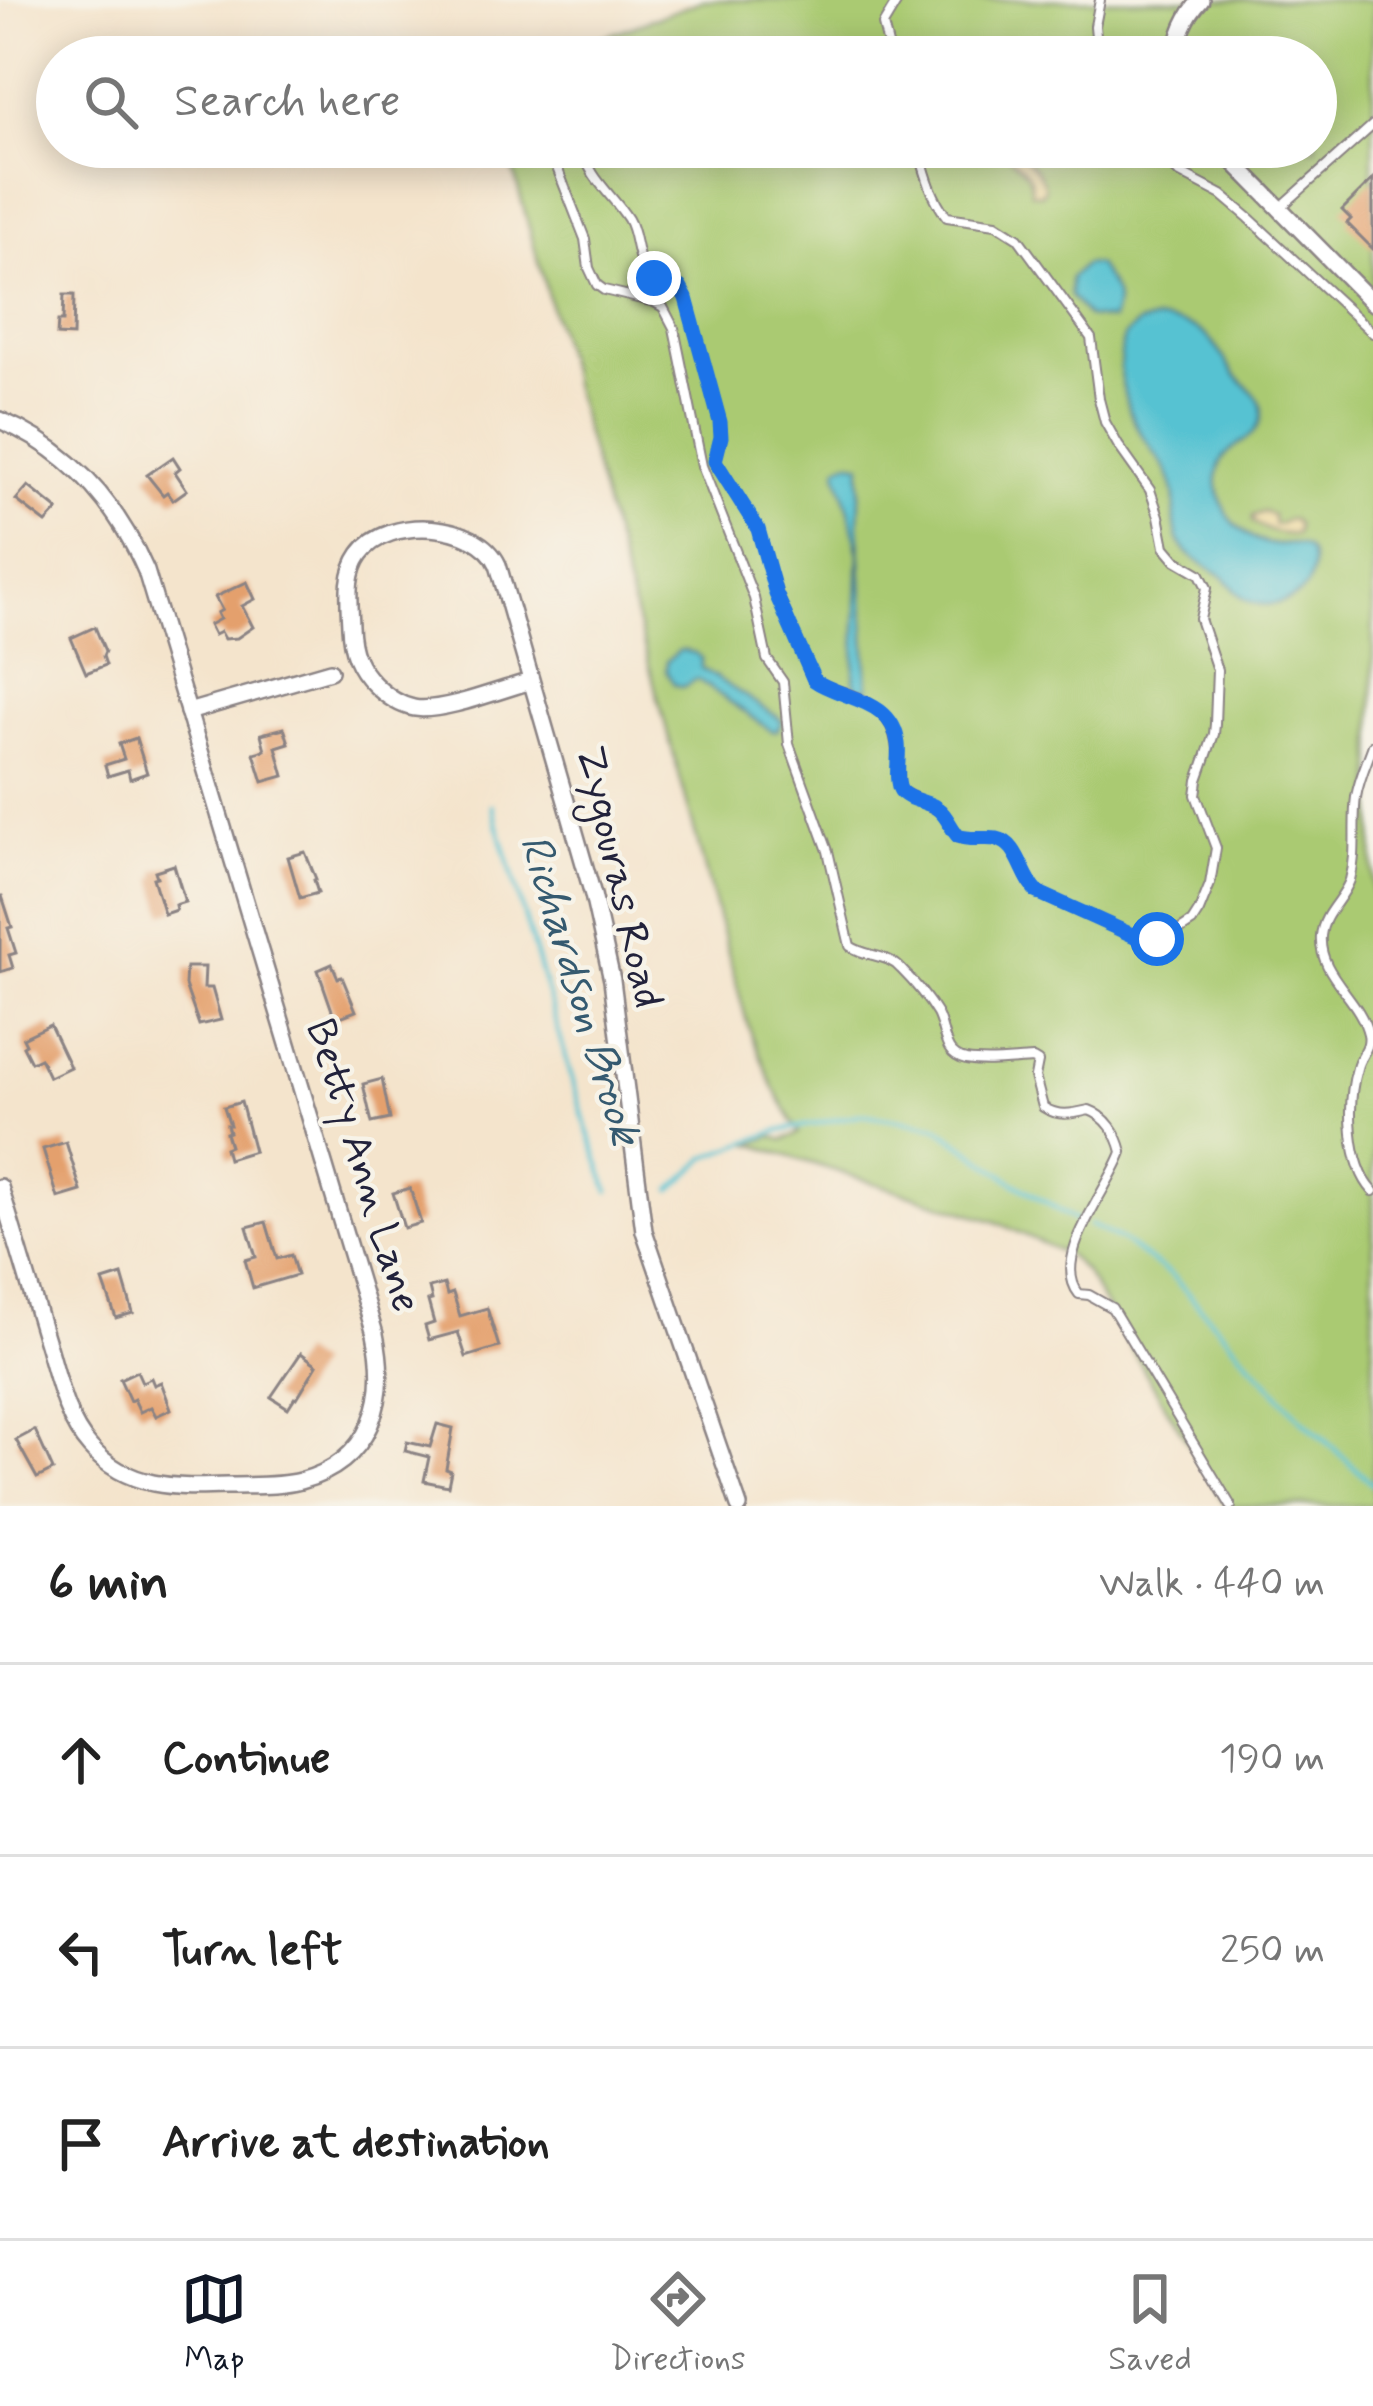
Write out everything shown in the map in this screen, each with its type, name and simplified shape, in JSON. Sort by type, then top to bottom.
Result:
[{"type":"street","points":[[1181,36],[1195,2]]},
{"type":"street","points":[[1240,168],[1373,303]]},
{"type":"street","name":"Betty Ann Lane","points":[[0,420],[60,454],[91,482],[117,515],[146,572],[375,1334],[380,1389],[377,1408],[360,1441],[333,1467],[280,1484],[172,1487],[146,1483],[110,1466],[91,1448],[69,1414],[0,1187]]},
{"type":"street","name":"Zygouras Road","points":[[531,682],[428,709],[410,707],[384,693],[361,669],[351,646],[350,581],[362,551],[385,536],[419,530],[455,532],[485,547],[498,565],[609,958],[644,1231],[739,1506]]},
{"type":"street","points":[[188,712],[330,671]]},
{"type":"lane","points":[[886,36],[883,25],[898,0]]},
{"type":"lane","points":[[1096,36],[1100,0]]},
{"type":"lane","points":[[1337,158],[1373,125]]},
{"type":"lane","points":[[557,168],[597,285],[663,307],[674,328],[702,466],[754,598],[767,659],[783,682],[789,744],[828,850],[850,946],[901,968],[939,1017],[946,1043],[957,1056],[988,1061],[1033,1059],[1043,1107],[1058,1114],[1089,1110],[1106,1120],[1122,1152],[1070,1262],[1072,1286],[1079,1294],[1112,1308],[1231,1506]]},
{"type":"lane","points":[[590,168],[628,220],[643,266],[654,278],[680,287],[686,298],[720,422],[715,461],[758,529],[776,594],[814,680],[861,699],[886,717],[899,746],[899,788],[941,811],[958,836],[1007,843],[1037,892],[1116,929],[1141,939],[1172,935],[1192,922],[1204,900],[1215,859],[1213,837],[1196,795],[1215,724],[1216,670],[1200,619],[1207,588],[1200,574],[1165,547],[1150,490],[1105,422],[1091,338],[1018,238],[996,224],[947,218],[933,196],[924,168]]},
{"type":"lane","points":[[1174,168],[1222,195],[1250,218],[1373,333]]},
{"type":"lane","points":[[1280,209],[1325,168]]},
{"type":"lane","points":[[1373,745],[1355,801],[1355,853],[1349,882],[1324,922],[1320,940],[1324,960],[1368,1033],[1367,1049],[1356,1069],[1350,1118],[1359,1172],[1373,1191]]},
{"type":"green space","points":[[704,0],[1373,0],[1373,1506],[1226,1506],[1085,1272],[1068,1255],[994,1221],[751,1144],[799,1133],[748,1026],[513,168],[1337,168],[1337,36],[606,36]]},
{"type":"sand","points":[[1021,168],[1033,168],[1043,181],[1042,194],[1031,193]]},
{"type":"sand","points":[[1273,515],[1274,525],[1294,521],[1296,534],[1274,532],[1253,522],[1253,516]]},
{"type":"water","points":[[1085,264],[1097,265],[1114,291],[1112,320],[1087,317],[1070,296],[1070,278]]},
{"type":"water","points":[[1156,320],[1184,324],[1206,335],[1260,404],[1257,428],[1220,464],[1219,492],[1226,512],[1247,534],[1266,543],[1307,549],[1310,579],[1292,598],[1264,604],[1247,600],[1179,541],[1171,482],[1136,425],[1122,381],[1124,336],[1138,324]]},
{"type":"water","points":[[849,461],[861,464],[859,526],[868,689],[858,690],[854,681],[859,554],[837,471]]},
{"type":"water","points":[[680,650],[695,653],[701,658],[701,668],[782,721],[777,731],[697,679],[682,687],[674,684],[666,671],[667,661]]},
{"type":"building","points":[[1373,179],[1373,249],[1347,223],[1351,219],[1342,210]]},
{"type":"building","points":[[64,295],[74,295],[73,336],[57,335]]},
{"type":"building","points":[[173,457],[180,468],[175,472],[187,490],[173,500],[147,475]]},
{"type":"building","points":[[28,486],[58,510],[46,523],[16,500]]},
{"type":"building","points":[[247,582],[255,599],[242,606],[253,627],[237,638],[224,639],[220,632],[214,635],[209,625],[220,619],[217,613],[222,610],[215,597]]},
{"type":"building","points":[[95,627],[106,665],[86,673],[71,638]]},
{"type":"building","points":[[284,728],[289,743],[276,747],[284,776],[263,782],[254,753],[265,750],[261,734]]},
{"type":"building","points":[[136,738],[147,773],[130,779],[128,770],[108,776],[105,765],[124,759],[119,744]]},
{"type":"building","points":[[305,852],[318,893],[300,898],[288,857]]},
{"type":"building","points":[[174,865],[185,902],[164,914],[153,878],[155,871]]},
{"type":"building","points":[[0,896],[16,953],[9,955],[13,968],[0,972]]},
{"type":"building","points":[[332,964],[356,1011],[335,1019],[318,970]]},
{"type":"building","points":[[186,967],[205,967],[204,988],[212,988],[221,1020],[199,1025],[185,985]]},
{"type":"building","points":[[50,1025],[70,1067],[49,1077],[40,1058],[31,1062],[23,1038]]},
{"type":"building","points":[[382,1079],[390,1119],[372,1123],[363,1084]]},
{"type":"building","points":[[241,1102],[254,1151],[228,1159],[225,1148],[230,1146],[226,1133],[230,1125],[224,1107]]},
{"type":"building","points":[[66,1142],[81,1191],[58,1198],[43,1149]]},
{"type":"building","points":[[410,1188],[421,1223],[404,1228],[393,1193]]},
{"type":"building","points":[[266,1222],[277,1259],[291,1255],[297,1275],[253,1288],[245,1260],[256,1257],[247,1227]]},
{"type":"building","points":[[122,1275],[133,1313],[116,1318],[103,1281]]},
{"type":"building","points":[[444,1284],[447,1295],[453,1293],[460,1316],[487,1308],[499,1347],[466,1357],[458,1332],[429,1340],[425,1326],[434,1323],[429,1288]]},
{"type":"building","points":[[301,1353],[317,1365],[288,1408],[271,1397]]},
{"type":"building","points":[[137,1371],[142,1382],[151,1378],[154,1385],[161,1382],[171,1409],[156,1416],[151,1407],[140,1412],[134,1399],[130,1401],[120,1379]]},
{"type":"building","points":[[437,1424],[453,1428],[448,1486],[424,1481],[429,1457],[405,1451],[407,1442],[430,1447]]},
{"type":"building","points":[[35,1430],[53,1470],[37,1478],[16,1440]]},
{"type":"waterway","name":"Richardson Brook","points":[[492,806],[609,1191]]},
{"type":"waterway","name":"Richardson Brook","points":[[672,1190],[707,1157],[774,1132],[863,1114],[936,1126],[1078,1222]]},
{"type":"waterway","name":"Richardson Brook","points":[[1090,1225],[1121,1240],[1172,1276],[1300,1418],[1373,1484]]},
{"type":"route","points":[[654,278],[680,287],[686,298],[720,422],[715,461],[758,529],[776,594],[814,680],[861,699],[886,717],[899,746],[899,788],[941,811],[958,836],[1000,839],[1012,847],[1037,892],[1141,939],[1157,939]]}]
